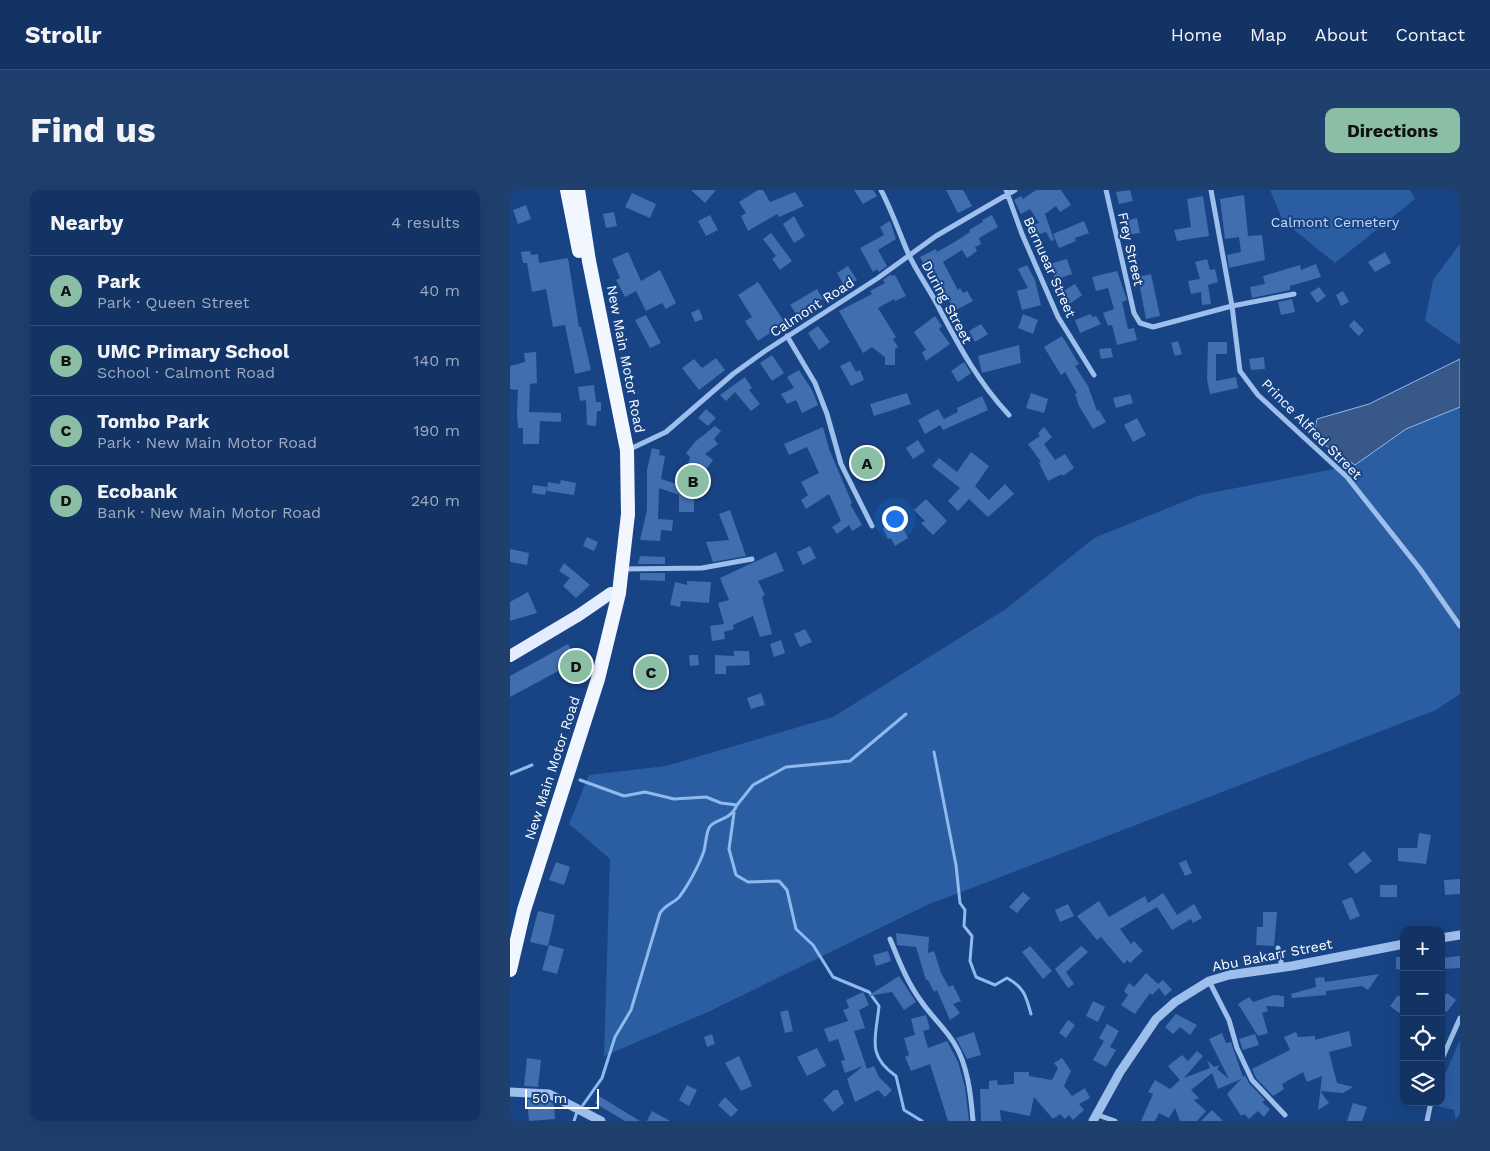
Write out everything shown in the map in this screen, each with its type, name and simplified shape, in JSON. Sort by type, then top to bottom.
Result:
[{"type":"highway","name":"New Main Motor Road","points":[[510,970],[524,910],[598,679],[615,593],[620,514],[618,452],[567,190]]},
{"type":"highway","name":"New Main Motor Road","points":[[510,929],[615,593],[621,569],[628,514],[627,450],[578,190]]},
{"type":"main road","points":[[510,656],[615,593]]},
{"type":"street","name":"During Street","points":[[881,190],[894,214],[909,255],[952,335],[975,374],[1009,415]]},
{"type":"street","name":"Calmont Road","points":[[627,450],[666,432],[733,374],[787,336],[936,236],[1006,192],[1015,190]]},
{"type":"street","name":"Frey Street","points":[[1106,190],[1134,312],[1140,323],[1153,327],[1232,306]]},
{"type":"street","name":"Prince Alfred Street","points":[[1211,190],[1232,306],[1240,371],[1258,395],[1347,477],[1420,569],[1460,626]]},
{"type":"street","name":"Bernuear Street","points":[[1006,192],[1058,317],[1094,375]]},
{"type":"street","points":[[1232,306],[1294,294]]},
{"type":"street","points":[[787,336],[815,383],[828,414],[841,464],[872,526]]},
{"type":"street","points":[[621,569],[702,568],[752,559]]},
{"type":"street","points":[[1445,938],[1460,936]]},
{"type":"street","points":[[890,939],[905,976],[920,1001],[954,1042],[960,1056],[971,1097],[973,1121]]},
{"type":"street","name":"Abu Bakarr Street","points":[[1095,1118],[1120,1072],[1156,1019],[1175,1002],[1209,981],[1229,975],[1400,945]]},
{"type":"street","points":[[1278,948],[1282,967]]},
{"type":"street","points":[[1209,981],[1229,1020],[1238,1048],[1252,1080],[1285,1115]]},
{"type":"street","points":[[1445,1052],[1460,1018]]},
{"type":"street","points":[[510,1092],[549,1094],[601,1121]]},
{"type":"street","points":[[1427,1121],[1430,1106]]},
{"type":"street","points":[[1095,1118],[1115,1121]]},
{"type":"green space","name":"Calmont Cemetery","points":[[1270,190],[1410,190],[1415,199],[1335,263],[1283,221]]},
{"type":"green space","points":[[1460,244],[1460,345],[1425,321],[1433,280]]},
{"type":"green space","points":[[1460,407],[1460,694],[1436,710],[927,905],[708,1012],[604,1056],[610,859],[569,824],[589,775],[666,766],[833,717],[1006,609],[1094,538],[1200,495],[1355,465],[1406,429]]},
{"type":"green space","points":[[1460,1040],[1460,1121],[1456,1121],[1454,1110],[1437,1106],[1445,1106],[1445,1075]]},
{"type":"shaded area","points":[[1460,359],[1460,407],[1406,429],[1355,465],[1313,437],[1317,419],[1369,404]]},
{"type":"building","points":[[691,190],[716,190],[705,203]]},
{"type":"building","points":[[758,190],[763,190],[770,202],[795,192],[804,206],[779,217],[777,214],[748,231],[741,216],[746,213],[739,202]]},
{"type":"building","points":[[854,190],[873,190],[877,196],[863,204]]},
{"type":"building","points":[[946,190],[963,190],[972,206],[958,213]]},
{"type":"building","points":[[1036,190],[1061,190],[1071,205],[1060,212],[1056,206],[1045,214],[1054,240],[1051,241],[1046,232],[1037,235],[1033,225],[1039,223],[1030,209],[1021,214],[1014,200],[1021,196],[1023,199]]},
{"type":"building","points":[[1130,190],[1133,201],[1119,204],[1116,192]]},
{"type":"building","points":[[632,193],[656,204],[650,218],[625,207]]},
{"type":"building","points":[[1244,195],[1248,236],[1262,235],[1265,260],[1229,268],[1227,255],[1241,252],[1239,237],[1225,239],[1220,199]]},
{"type":"building","points":[[1203,196],[1209,236],[1177,241],[1174,230],[1191,227],[1187,199]]},
{"type":"building","points":[[526,205],[531,219],[518,224],[513,210]]},
{"type":"building","points":[[614,212],[617,226],[606,228],[603,214]]},
{"type":"building","points":[[710,215],[718,230],[706,236],[698,221]]},
{"type":"building","points":[[992,215],[998,227],[979,238],[981,244],[975,247],[977,251],[967,258],[962,250],[943,262],[958,290],[960,288],[963,293],[967,291],[973,301],[954,311],[937,277],[933,280],[920,257],[936,249],[937,252],[953,243],[983,222],[982,220]]},
{"type":"building","points":[[794,216],[805,236],[794,243],[783,224]]},
{"type":"building","points":[[1137,218],[1140,233],[1127,235],[1124,221]]},
{"type":"building","points":[[890,221],[896,239],[878,250],[887,266],[879,272],[877,269],[873,272],[860,248],[884,235],[880,227]]},
{"type":"building","points":[[1084,221],[1089,233],[1075,238],[1076,241],[1059,248],[1053,234]]},
{"type":"building","points":[[771,233],[792,261],[780,270],[772,259],[776,256],[763,239]]},
{"type":"building","points":[[530,251],[531,255],[538,254],[539,263],[568,258],[579,327],[581,327],[591,370],[575,374],[565,325],[553,327],[546,289],[532,292],[527,263],[523,263],[521,252]]},
{"type":"building","points":[[628,252],[641,281],[660,270],[676,303],[666,309],[662,303],[646,311],[636,291],[625,297],[616,280],[620,278],[612,259]]},
{"type":"building","points":[[1385,252],[1391,263],[1375,272],[1368,262]]},
{"type":"building","points":[[1067,259],[1072,274],[1055,280],[1050,264]]},
{"type":"building","points":[[1207,259],[1210,270],[1215,269],[1218,282],[1208,285],[1211,304],[1202,305],[1201,292],[1191,294],[1188,281],[1200,279],[1195,262]]},
{"type":"building","points":[[1316,264],[1321,277],[1290,286],[1290,290],[1252,298],[1250,287],[1265,284],[1263,276],[1300,265],[1301,270]]},
{"type":"building","points":[[1027,265],[1035,280],[1041,305],[1022,310],[1017,291],[1028,288],[1018,269]]},
{"type":"building","points":[[848,266],[857,280],[845,287],[837,273]]},
{"type":"building","points":[[1117,271],[1127,300],[1122,302],[1128,329],[1134,328],[1137,340],[1117,345],[1112,325],[1108,326],[1103,313],[1114,309],[1108,288],[1096,291],[1092,277]]},
{"type":"building","points":[[891,274],[892,276],[895,275],[906,296],[895,301],[894,299],[878,308],[896,337],[893,339],[898,347],[895,349],[895,365],[885,365],[885,357],[872,347],[863,353],[839,311],[872,294],[870,291],[885,283],[883,280]]},
{"type":"building","points":[[1151,274],[1160,316],[1146,319],[1138,277]]},
{"type":"building","points":[[758,282],[785,323],[758,341],[745,321],[752,317],[738,295]]},
{"type":"building","points":[[1075,284],[1082,295],[1068,305],[1060,293]]},
{"type":"building","points":[[1319,287],[1326,296],[1317,303],[1310,293]]},
{"type":"building","points":[[817,289],[823,299],[797,315],[790,305]]},
{"type":"building","points":[[1343,291],[1349,302],[1341,306],[1336,295]]},
{"type":"building","points":[[1292,299],[1295,312],[1281,315],[1278,302]]},
{"type":"building","points":[[699,309],[703,319],[695,322],[691,313]]},
{"type":"building","points":[[1023,314],[1038,320],[1033,334],[1018,328]]},
{"type":"building","points":[[1091,314],[1092,317],[1096,316],[1101,324],[1080,333],[1075,320]]},
{"type":"building","points":[[646,315],[661,343],[650,348],[635,320]]},
{"type":"building","points":[[935,316],[942,326],[939,329],[950,344],[926,361],[922,352],[926,350],[914,332]]},
{"type":"building","points":[[1354,320],[1364,330],[1359,336],[1349,326]]},
{"type":"building","points":[[981,324],[988,334],[975,342],[969,331]]},
{"type":"building","points":[[818,326],[830,342],[819,350],[808,333]]},
{"type":"building","points":[[1062,336],[1079,364],[1075,366],[1088,386],[1097,411],[1099,410],[1106,422],[1093,429],[1079,406],[1075,394],[1077,393],[1065,372],[1061,375],[1044,347]]},
{"type":"building","points":[[1178,341],[1182,354],[1175,356],[1171,343]]},
{"type":"building","points":[[1208,342],[1227,342],[1227,354],[1216,354],[1216,381],[1236,377],[1238,388],[1210,394],[1207,379]]},
{"type":"building","points":[[1019,345],[1021,363],[982,373],[978,356]]},
{"type":"building","points":[[1111,348],[1113,357],[1101,359],[1099,349]]},
{"type":"building","points":[[536,352],[537,383],[530,384],[529,412],[561,413],[561,422],[540,421],[539,444],[523,444],[523,428],[518,428],[518,390],[510,389],[510,366],[525,362],[524,353]]},
{"type":"building","points":[[772,355],[784,373],[772,381],[760,363]]},
{"type":"building","points":[[1264,357],[1265,369],[1251,370],[1249,359]]},
{"type":"building","points":[[716,358],[725,370],[699,390],[682,368],[694,359],[702,368]]},
{"type":"building","points":[[850,361],[856,372],[860,370],[864,380],[851,386],[840,366]]},
{"type":"building","points":[[964,362],[971,373],[958,382],[951,371]]},
{"type":"building","points":[[799,370],[812,390],[818,405],[802,413],[796,400],[787,404],[781,394],[794,388],[787,377]]},
{"type":"building","points":[[745,377],[752,388],[749,390],[760,404],[751,411],[735,392],[726,401],[720,395]]},
{"type":"building","points":[[594,385],[596,402],[601,402],[601,411],[597,411],[596,426],[587,425],[586,400],[580,401],[578,387]]},
{"type":"building","points":[[907,393],[911,404],[874,416],[870,404]]},
{"type":"building","points":[[1031,393],[1048,399],[1044,413],[1026,408]]},
{"type":"building","points":[[1130,394],[1133,403],[1116,408],[1113,398]]},
{"type":"building","points":[[982,396],[988,410],[943,430],[940,425],[925,434],[918,420],[938,409],[944,419],[958,412],[957,408]]},
{"type":"building","points":[[706,409],[716,418],[708,426],[698,418]]},
{"type":"building","points":[[1137,418],[1146,435],[1133,442],[1124,425]]},
{"type":"building","points":[[715,426],[721,431],[714,439],[718,444],[705,454],[713,460],[705,471],[700,491],[694,490],[694,512],[679,512],[679,495],[659,488],[658,519],[673,520],[672,531],[661,530],[660,541],[640,540],[647,510],[647,470],[652,448],[660,450],[659,455],[665,456],[661,479],[677,484],[681,468],[687,469],[690,457],[686,453],[696,441]]},
{"type":"building","points":[[823,427],[829,449],[852,503],[850,504],[862,525],[852,531],[849,525],[837,534],[832,527],[841,521],[829,494],[806,509],[801,500],[808,495],[801,482],[819,473],[807,447],[789,455],[784,444]]},
{"type":"building","points":[[1044,427],[1052,437],[1044,444],[1055,460],[1065,454],[1074,468],[1063,476],[1062,474],[1048,481],[1039,463],[1041,462],[1028,444],[1040,436],[1038,433]]},
{"type":"building","points":[[918,440],[925,451],[913,459],[906,448]]},
{"type":"building","points":[[971,452],[989,466],[975,486],[989,500],[1005,484],[1014,494],[988,517],[969,499],[958,511],[948,501],[960,488],[932,466],[939,458],[957,472]]},
{"type":"building","points":[[561,480],[576,483],[574,495],[547,491],[548,482],[560,484]]},
{"type":"building","points":[[533,485],[547,487],[545,495],[532,493]]},
{"type":"building","points":[[926,499],[947,521],[933,535],[921,523],[925,521],[914,510]]},
{"type":"building","points":[[730,510],[746,556],[713,562],[706,542],[729,540],[719,514]]},
{"type":"building","points":[[899,520],[908,538],[895,546],[891,538],[888,539],[883,528]]},
{"type":"building","points":[[587,537],[598,542],[594,551],[583,546]]},
{"type":"building","points":[[810,546],[816,558],[803,565],[797,552]]},
{"type":"building","points":[[510,549],[529,553],[527,565],[510,562]]},
{"type":"building","points":[[776,552],[784,571],[758,581],[765,595],[762,597],[772,634],[760,637],[753,616],[733,625],[734,629],[724,632],[725,639],[712,641],[710,626],[724,624],[718,603],[729,600],[720,578]]},
{"type":"building","points":[[640,556],[665,557],[665,564],[638,564]]},
{"type":"building","points":[[564,563],[590,585],[576,598],[563,586],[570,578],[559,571]]},
{"type":"building","points":[[640,573],[665,573],[665,581],[640,580]]},
{"type":"building","points":[[687,581],[711,582],[709,603],[681,601],[680,607],[670,605],[675,582],[687,585]]},
{"type":"building","points":[[528,592],[537,613],[510,621],[510,602]]},
{"type":"building","points":[[805,629],[812,642],[800,647],[794,634]]},
{"type":"building","points":[[781,640],[785,653],[774,657],[770,644]]},
{"type":"building","points":[[568,644],[577,661],[510,697],[510,676]]},
{"type":"building","points":[[734,651],[749,651],[750,665],[726,666],[726,674],[715,674],[715,655],[734,656]]},
{"type":"building","points":[[689,655],[698,655],[699,665],[690,666]]},
{"type":"building","points":[[761,693],[765,705],[751,709],[747,698]]},
{"type":"building","points":[[1419,833],[1431,835],[1426,864],[1398,861],[1398,848],[1417,848]]},
{"type":"building","points":[[1364,851],[1372,861],[1356,874],[1348,864]]},
{"type":"building","points":[[1186,860],[1192,873],[1185,876],[1179,863]]},
{"type":"building","points":[[556,862],[570,867],[564,885],[549,880]]},
{"type":"building","points":[[1460,879],[1460,894],[1445,895],[1444,880]]},
{"type":"building","points":[[1380,885],[1397,885],[1397,897],[1380,897]]},
{"type":"building","points":[[1023,892],[1030,898],[1017,913],[1009,907]]},
{"type":"building","points":[[1163,893],[1177,915],[1194,904],[1202,918],[1193,923],[1191,919],[1172,930],[1157,907],[1120,929],[1131,944],[1134,941],[1143,951],[1130,963],[1127,960],[1124,964],[1101,937],[1097,940],[1077,916],[1099,901],[1109,917],[1145,896],[1148,903]]},
{"type":"building","points":[[1352,897],[1360,916],[1350,920],[1342,901]]},
{"type":"building","points":[[1068,904],[1074,916],[1060,922],[1055,910]]},
{"type":"building","points":[[538,911],[555,915],[548,946],[530,942]]},
{"type":"building","points":[[1263,912],[1277,912],[1274,946],[1256,945],[1257,927],[1263,927]]},
{"type":"building","points":[[896,933],[929,937],[928,953],[934,951],[941,973],[949,987],[953,985],[961,1001],[953,1004],[960,1013],[950,1020],[937,990],[934,992],[928,980],[926,980],[916,947],[897,945]]},
{"type":"building","points":[[549,945],[564,949],[557,974],[542,970]]},
{"type":"building","points":[[1030,946],[1052,971],[1043,979],[1022,952]]},
{"type":"building","points":[[1081,946],[1088,952],[1066,972],[1074,984],[1068,988],[1055,969]]},
{"type":"building","points":[[888,951],[891,961],[876,966],[873,955]]},
{"type":"building","points":[[1460,956],[1460,968],[1445,969],[1445,958]]},
{"type":"building","points":[[1396,957],[1400,957],[1400,970],[1396,969]]},
{"type":"building","points":[[1146,973],[1158,984],[1163,980],[1172,990],[1165,996],[1159,988],[1152,995],[1150,993],[1135,1014],[1121,1005],[1128,995],[1124,991],[1129,983],[1134,987]]},
{"type":"building","points":[[1379,974],[1368,990],[1362,986],[1326,991],[1326,995],[1292,998],[1291,994],[1316,987],[1315,978],[1324,977],[1325,982]]},
{"type":"building","points":[[899,976],[916,1002],[904,1010],[892,992],[868,996]]},
{"type":"building","points":[[863,992],[869,1005],[859,1010],[865,1028],[854,1031],[867,1069],[874,1066],[879,1077],[892,1090],[885,1097],[878,1090],[855,1102],[847,1079],[863,1066],[845,1073],[841,1061],[845,1060],[838,1039],[829,1042],[824,1029],[848,1021],[843,1010],[849,1008],[846,1000]]},
{"type":"building","points":[[1447,993],[1456,1000],[1447,1012],[1445,1011],[1445,995]]},
{"type":"building","points":[[1274,995],[1284,996],[1284,1007],[1266,1006],[1268,1011],[1262,1013],[1268,1033],[1258,1036],[1238,1004],[1249,997],[1253,1002]]},
{"type":"building","points":[[1398,995],[1400,997],[1399,1013],[1390,1006]]},
{"type":"building","points":[[1093,1001],[1105,1007],[1098,1022],[1086,1016]]},
{"type":"building","points":[[788,1010],[793,1031],[785,1033],[780,1012]]},
{"type":"building","points":[[1176,1014],[1197,1025],[1190,1035],[1180,1027],[1173,1034],[1165,1027]]},
{"type":"building","points":[[926,1015],[930,1029],[923,1031],[928,1048],[947,1041],[958,1062],[965,1087],[969,1121],[948,1121],[930,1064],[911,1071],[905,1057],[909,1055],[904,1038],[915,1035],[911,1019]]},
{"type":"building","points":[[1068,1020],[1075,1025],[1066,1038],[1059,1033]]},
{"type":"building","points":[[1107,1024],[1119,1031],[1110,1047],[1116,1050],[1106,1067],[1093,1060],[1104,1041],[1099,1038]]},
{"type":"building","points":[[1349,1031],[1352,1046],[1329,1052],[1337,1083],[1353,1087],[1343,1093],[1320,1091],[1322,1076],[1307,1082],[1303,1072],[1282,1084],[1284,1089],[1273,1096],[1256,1078],[1252,1069],[1290,1050],[1284,1037],[1296,1032],[1298,1037],[1315,1036],[1315,1040]]},
{"type":"building","points":[[974,1032],[981,1055],[967,1059],[956,1038]]},
{"type":"building","points":[[1222,1033],[1226,1043],[1231,1042],[1243,1077],[1245,1075],[1249,1083],[1265,1100],[1262,1102],[1270,1109],[1264,1117],[1258,1111],[1249,1119],[1244,1114],[1241,1116],[1227,1094],[1241,1079],[1218,1089],[1212,1073],[1191,1090],[1199,1098],[1194,1100],[1206,1111],[1197,1121],[1180,1121],[1175,1108],[1169,1118],[1159,1113],[1155,1121],[1141,1121],[1153,1094],[1148,1092],[1155,1080],[1170,1089],[1180,1080],[1168,1066],[1182,1055],[1188,1061],[1197,1051],[1203,1056],[1184,1078],[1210,1068],[1207,1060],[1214,1067],[1220,1065],[1217,1069],[1229,1079],[1209,1039]]},
{"type":"building","points":[[712,1034],[715,1044],[707,1047],[704,1037]]},
{"type":"building","points":[[1255,1034],[1259,1045],[1243,1050],[1239,1039]]},
{"type":"building","points":[[817,1048],[826,1066],[807,1076],[797,1057]]},
{"type":"building","points":[[739,1056],[752,1086],[741,1091],[725,1063]]},
{"type":"building","points":[[527,1058],[541,1060],[538,1087],[524,1086]]},
{"type":"building","points":[[1062,1058],[1071,1071],[1064,1086],[1072,1096],[1085,1088],[1090,1098],[1079,1104],[1084,1110],[1073,1120],[1069,1115],[1065,1119],[1060,1114],[1053,1119],[1034,1097],[1030,1116],[1000,1110],[1001,1121],[981,1121],[980,1089],[989,1089],[989,1081],[997,1080],[998,1085],[1014,1084],[1014,1072],[1029,1072],[1029,1076],[1052,1080],[1058,1068],[1054,1063]]},
{"type":"building","points":[[687,1085],[697,1090],[689,1106],[679,1100]]},
{"type":"building","points":[[834,1090],[838,1090],[844,1103],[833,1112],[823,1100]]},
{"type":"building","points":[[1320,1091],[1329,1103],[1318,1110]]},
{"type":"building","points":[[599,1096],[640,1121],[625,1121],[595,1103]]},
{"type":"building","points":[[725,1097],[738,1110],[731,1117],[718,1105]]},
{"type":"building","points":[[527,1099],[547,1100],[554,1104],[555,1119],[529,1121]]},
{"type":"building","points":[[1353,1103],[1367,1107],[1362,1121],[1347,1121]]},
{"type":"building","points":[[1212,1110],[1223,1121],[1201,1121]]},
{"type":"building","points":[[652,1111],[670,1121],[647,1121]]},
{"type":"waterway","points":[[580,780],[624,796],[645,792],[674,799],[706,797],[721,803],[737,805],[753,785],[786,767],[850,761],[906,714]]},
{"type":"waterway","points":[[934,752],[956,865],[960,903],[965,910],[964,926],[972,936],[970,961],[976,977],[995,985],[1007,978],[1013,981],[1026,997],[1031,1014]]},
{"type":"waterway","points":[[510,774],[532,765]]},
{"type":"waterway","points":[[583,1105],[602,1078],[615,1037],[631,1010],[660,913],[678,898],[690,880],[704,851],[707,833],[711,825],[730,814],[737,805]]},
{"type":"waterway","points":[[734,813],[729,849],[736,875],[748,882],[779,881],[787,890],[796,929],[813,945],[833,977],[869,992],[879,1006],[875,1045],[880,1061],[896,1076],[904,1110],[922,1121]]},
{"type":"waterway","points":[[574,1121],[577,1112]]},
{"type":"place","name":"Park","points":[[867,463]]},
{"type":"place","name":"UMC Primary School","points":[[693,481]]},
{"type":"place","name":"Ecobank","points":[[576,666]]},
{"type":"place","name":"Tombo Park","points":[[651,672]]}]
